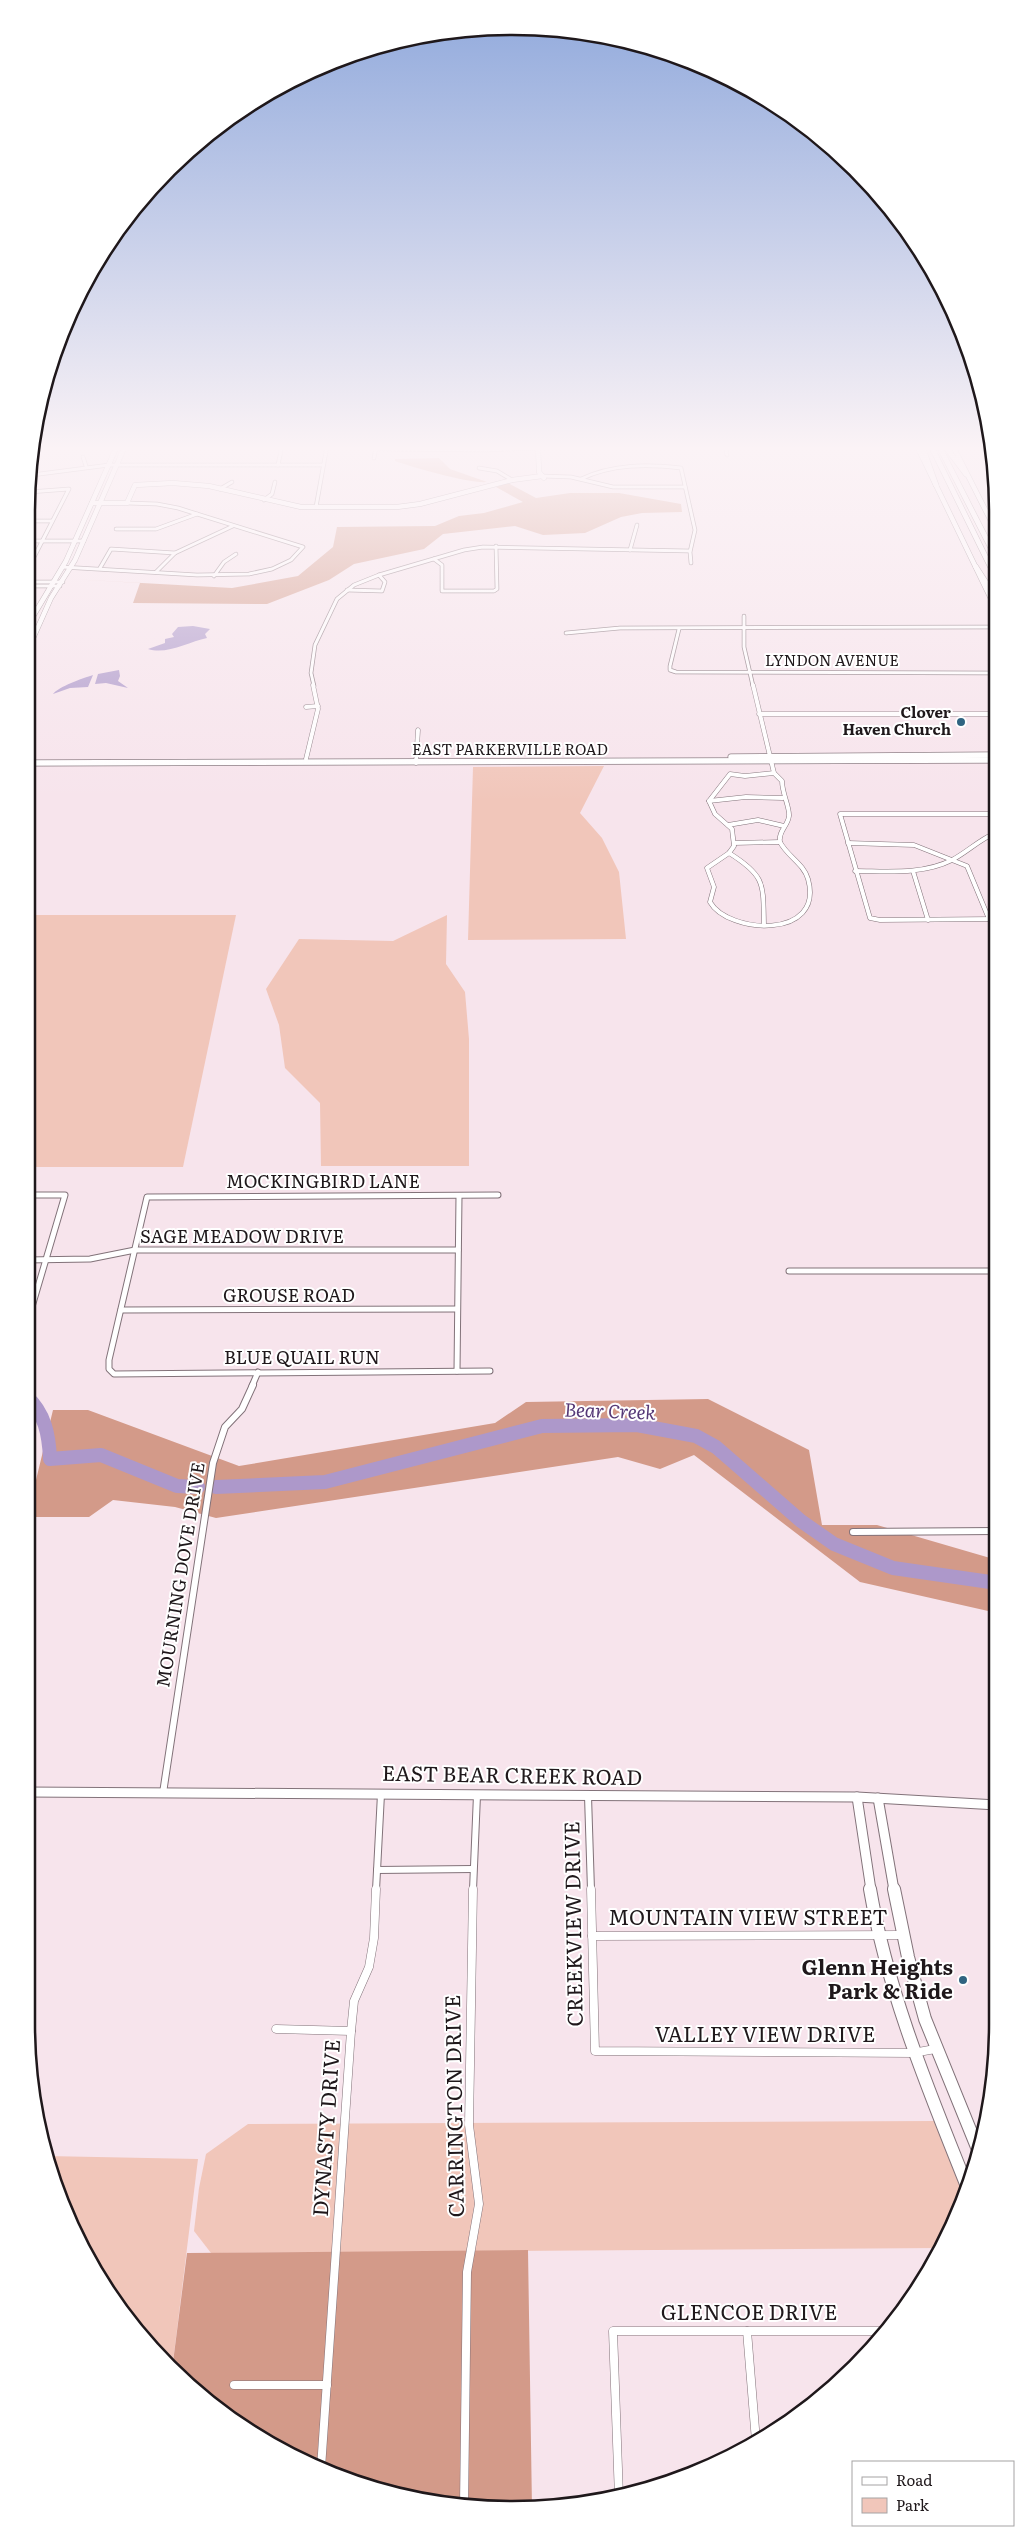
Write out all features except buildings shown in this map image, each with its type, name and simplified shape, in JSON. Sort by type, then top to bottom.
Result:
[{"type":"highway","points":[[976,567],[989,587]]},
{"type":"main road","points":[[35,613],[64,564]]},
{"type":"main road","points":[[35,634],[51,598],[62,584],[73,564]]},
{"type":"main road","points":[[976,567],[989,594]]},
{"type":"main road","name":"EAST PARKERVILLE ROAD","points":[[771,760],[794,762],[989,755]]},
{"type":"main road","points":[[794,762],[827,759],[827,756]]},
{"type":"main road","name":"EAST PARKERVILLE ROAD","points":[[35,763],[771,760],[827,756],[989,760]]},
{"type":"main road","name":"EAST PARKERVILLE ROAD","points":[[35,758],[152,761]]},
{"type":"main road","name":"EAST BEAR CREEK ROAD","points":[[35,1792],[857,1797],[989,1804]]},
{"type":"main road","points":[[857,1797],[879,1935],[913,2053],[964,2178]]},
{"type":"main road","points":[[878,1798],[903,1935],[935,2049],[974,2141]]},
{"type":"street","points":[[100,568],[102,564]]},
{"type":"street","points":[[156,572],[163,564]]},
{"type":"street","points":[[214,576],[222,564]]},
{"type":"street","points":[[62,568],[100,568],[214,576],[236,575],[275,568],[281,564]]},
{"type":"street","points":[[306,761],[312,742],[318,706],[311,678],[314,649],[337,599],[347,590],[379,575],[416,564]]},
{"type":"street","points":[[441,564],[442,591],[496,590],[497,564]]},
{"type":"street","points":[[347,590],[382,591],[385,582],[379,575]]},
{"type":"street","points":[[35,584],[62,584]]},
{"type":"street","points":[[744,616],[745,628],[742,633],[744,647],[774,773],[782,781],[783,798],[789,808],[789,818],[780,835],[780,842],[809,880],[810,905],[806,912],[794,920],[764,925],[726,917],[718,913],[710,902],[714,886],[707,873],[707,868],[729,853],[734,843],[732,829],[715,814],[709,801],[712,793],[724,783],[730,774],[745,776],[774,773]]},
{"type":"street","points":[[566,633],[620,628],[989,627]]},
{"type":"street","name":"LYNDON AVENUE","points":[[679,629],[670,658],[670,670],[989,673]]},
{"type":"street","points":[[306,707],[318,706]]},
{"type":"street","points":[[760,714],[989,714]]},
{"type":"street","points":[[417,761],[418,730]]},
{"type":"street","points":[[709,801],[738,798],[783,798]]},
{"type":"street","points":[[848,843],[914,845],[953,859],[970,869],[989,920],[880,920],[870,918],[855,871],[840,814],[989,814]]},
{"type":"street","points":[[728,825],[758,820],[784,826]]},
{"type":"street","points":[[855,871],[913,871],[932,869],[953,859],[989,836]]},
{"type":"street","points":[[734,843],[780,842]]},
{"type":"street","points":[[729,853],[752,866],[758,873],[763,886],[764,925]]},
{"type":"street","points":[[913,871],[928,920]]},
{"type":"street","points":[[35,1195],[64,1195],[35,1297]]},
{"type":"street","name":"MOCKINGBIRD LANE","points":[[135,1250],[147,1197],[498,1195]]},
{"type":"street","points":[[457,1371],[459,1196]]},
{"type":"street","points":[[121,1310],[135,1250]]},
{"type":"street","name":"SAGE MEADOW DRIVE","points":[[35,1260],[90,1259],[135,1250],[458,1250]]},
{"type":"street","points":[[788,1271],[989,1271]]},
{"type":"street","name":"GROUSE ROAD","points":[[121,1310],[458,1309]]},
{"type":"street","name":"BLUE QUAIL RUN","points":[[121,1310],[109,1360],[109,1369],[114,1374],[490,1371]]},
{"type":"street","name":"MOURNING DOVE DRIVE","points":[[163,1793],[213,1463],[225,1427],[242,1409],[258,1372]]},
{"type":"street","points":[[853,1532],[989,1532]]},
{"type":"street","name":"DYNASTY DRIVE","points":[[321,2462],[351,2031],[354,2001],[369,1967],[374,1938],[381,1794]]},
{"type":"street","name":"CARRINGTON DRIVE","points":[[464,2498],[467,2272],[479,2204],[469,2126],[473,1869],[477,1795]]},
{"type":"street","name":"CREEKVIEW DRIVE","points":[[588,1796],[594,2051]]},
{"type":"street","points":[[377,1870],[473,1869]]},
{"type":"street","name":"MOUNTAIN VIEW STREET","points":[[592,1936],[903,1935]]},
{"type":"street","points":[[276,2029],[351,2031]]},
{"type":"street","name":"VALLEY VIEW DRIVE","points":[[594,2051],[913,2053],[935,2049]]},
{"type":"street","name":"GLENCOE DRIVE","points":[[619,2489],[613,2331],[878,2330]]},
{"type":"street","points":[[747,2331],[755,2434]]},
{"type":"street","points":[[234,2385],[327,2385]]},
{"type":"green space","points":[[604,766],[580,813],[602,838],[619,872],[626,939],[468,940],[473,767]]},
{"type":"green space","points":[[35,915],[236,915],[183,1167],[35,1167]]},
{"type":"green space","points":[[447,915],[446,964],[465,992],[469,1039],[469,1166],[321,1166],[320,1103],[285,1068],[279,1025],[266,989],[299,939],[393,941]]},
{"type":"green space","points":[[934,2121],[960,2187],[953,2207],[933,2248],[211,2253],[194,2231],[199,2188],[206,2154],[248,2124]]},
{"type":"green space","points":[[54,2156],[198,2159],[173,2359],[153,2339],[115,2289],[99,2262],[71,2207]]},
{"type":"shaded area","points":[[312,564],[353,564],[329,580],[267,604],[133,603],[140,583],[70,579],[232,588],[298,576]]},
{"type":"shaded area","points":[[193,626],[210,629],[205,634],[207,638],[170,649],[148,649],[165,643],[165,639],[174,637],[172,634],[178,627]]},
{"type":"shaded area","points":[[119,670],[120,676],[118,681],[128,688],[106,683],[95,684],[98,674]]},
{"type":"shaded area","points":[[93,675],[88,687],[70,688],[53,694],[77,680]]},
{"type":"shaded area","points":[[708,1399],[809,1450],[822,1525],[877,1525],[989,1558],[989,1611],[860,1582],[694,1455],[660,1469],[618,1457],[216,1518],[175,1507],[113,1500],[89,1517],[35,1517],[35,1484],[53,1410],[88,1410],[239,1466],[495,1423],[526,1402]]},
{"type":"shaded area","points":[[528,2250],[532,2500],[481,2500],[450,2497],[389,2485],[329,2465],[273,2437],[247,2421],[197,2383],[173,2359],[187,2253]]},
{"type":"waterway","name":"Bear Creek","points":[[35,1406],[45,1425],[50,1459],[101,1455],[177,1486],[198,1487]]},
{"type":"waterway","name":"Bear Creek","points":[[216,1487],[325,1482],[542,1426],[637,1425],[696,1436],[716,1447],[801,1521],[834,1544],[893,1568],[989,1582]]},
{"type":"place","name":"Clover Haven Church","points":[[961,722]]},
{"type":"place","name":"Glenn Heights Park & Ride","points":[[963,1980]]}]
